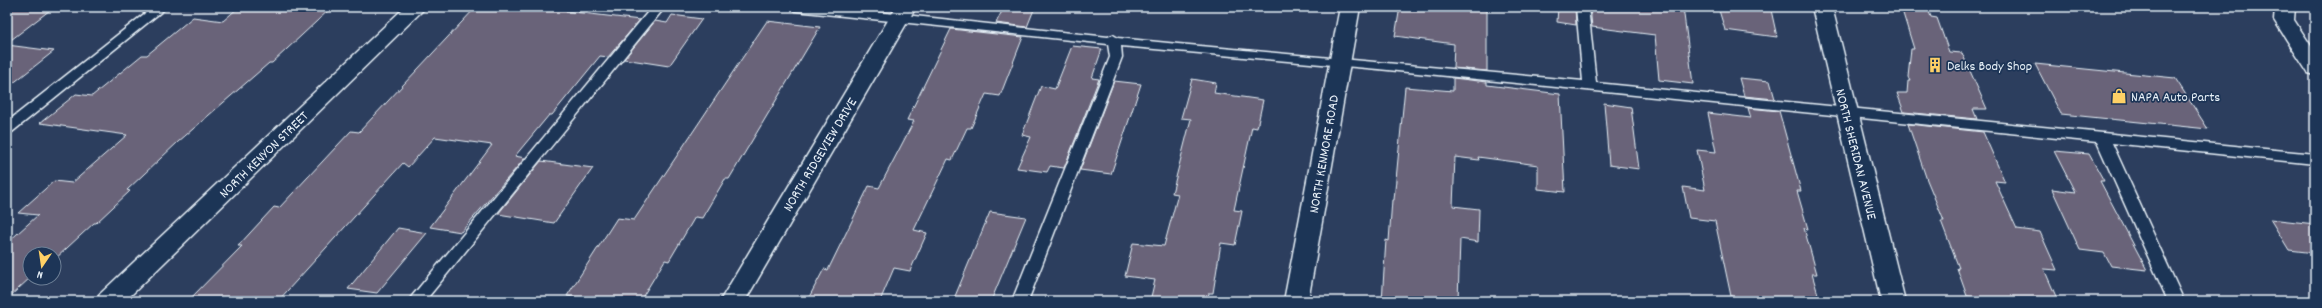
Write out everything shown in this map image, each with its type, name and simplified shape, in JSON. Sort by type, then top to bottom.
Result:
[{"type":"street","name":"NORTH KENYON STREET","points":[[109,301],[416,7]]},
{"type":"street","name":"NORTH KENMORE ROAD","points":[[1296,301],[1350,7]]},
{"type":"street","name":"NORTH SHERIDAN AVENUE","points":[[1822,7],[1893,301]]},
{"type":"street","points":[[2285,7],[2284,20],[2315,68]]},
{"type":"street","name":"NORTH RIDGEVIEW DRIVE","points":[[732,301],[903,12]]},
{"type":"lane","points":[[7,129],[161,7]]},
{"type":"lane","points":[[416,301],[659,7]]},
{"type":"lane","points":[[796,7],[903,12],[1178,48],[1340,62],[1847,111],[2103,139],[2315,159]]},
{"type":"lane","points":[[1582,7],[1590,86]]},
{"type":"lane","points":[[1020,301],[1116,57],[1113,39]]},
{"type":"lane","points":[[2103,139],[2176,301]]},
{"type":"building","points":[[7,7],[54,7],[7,43]]},
{"type":"building","points":[[239,7],[332,7],[272,63],[269,63],[178,142],[127,190],[130,191],[62,253],[62,246],[22,246],[22,285],[7,299],[7,243],[38,215],[18,213],[54,181],[72,183],[127,135],[40,123],[76,94],[92,96],[142,55],[147,55],[193,17],[223,21]]},
{"type":"building","points":[[476,7],[569,7],[566,11],[640,20],[608,57],[600,56],[552,115],[549,115],[515,156],[525,158],[461,232],[430,227],[492,145],[435,137],[408,167],[403,163],[278,301],[188,301],[242,246],[238,246],[274,207],[279,208],[351,131],[359,132]]},
{"type":"building","points":[[1004,7],[1035,7],[1027,27],[996,23]]},
{"type":"building","points":[[1400,7],[1487,7],[1487,71],[1453,68],[1454,44],[1395,36]]},
{"type":"building","points":[[1558,7],[1575,7],[1576,25],[1557,22]]},
{"type":"building","points":[[1590,7],[1683,7],[1693,84],[1659,80],[1655,35],[1592,27]]},
{"type":"building","points":[[1718,7],[1771,10],[1777,37],[1725,30]]},
{"type":"building","points":[[1901,7],[1928,9],[1931,17],[1937,18],[1949,52],[1962,53],[1987,109],[1973,109],[1977,119],[1904,112],[1897,93],[1907,93],[1908,81],[1910,81],[1908,77],[1911,49],[1914,49]]},
{"type":"building","points":[[672,15],[702,19],[669,66],[624,59],[655,21],[667,23]]},
{"type":"building","points":[[767,21],[820,27],[729,179],[725,179],[702,218],[695,217],[669,261],[665,260],[640,301],[597,301],[567,296],[617,218],[634,220]]},
{"type":"building","points":[[951,29],[1023,37],[1000,96],[986,94],[971,128],[967,128],[952,160],[948,159],[914,230],[927,233],[910,271],[894,268],[880,301],[807,301],[824,269],[828,270],[869,186],[879,188],[914,121],[907,120]]},
{"type":"building","points":[[7,45],[54,51],[7,88]]},
{"type":"building","points":[[1072,46],[1102,49],[1092,78],[1099,79],[1064,168],[1050,166],[1047,172],[1017,168],[1031,137],[1022,135],[1041,86],[1055,89]]},
{"type":"building","name":"NAPA Auto Parts","points":[[2035,64],[2175,78],[2208,129],[2061,114]]},
{"type":"building","points":[[1453,78],[1487,82],[1487,85],[1560,94],[1565,192],[1538,189],[1538,165],[1478,157],[1479,160],[1455,157],[1453,206],[1479,209],[1478,242],[1460,239],[1458,301],[1382,301],[1386,240],[1389,241],[1392,200],[1394,200],[1405,87],[1453,91]]},
{"type":"building","points":[[1739,78],[1770,81],[1775,99],[1744,96]]},
{"type":"building","points":[[1192,79],[1216,83],[1214,93],[1263,100],[1257,128],[1252,127],[1234,210],[1242,211],[1235,245],[1221,243],[1213,293],[1209,293],[1207,301],[1150,301],[1155,280],[1125,276],[1133,243],[1164,246],[1178,194],[1172,193],[1191,119],[1181,118]]},
{"type":"building","points":[[1114,81],[1141,84],[1111,174],[1080,170]]},
{"type":"building","points":[[1604,103],[1631,107],[1639,169],[1609,165]]},
{"type":"building","points":[[1748,108],[1779,111],[1801,191],[1797,191],[1808,229],[1804,228],[1817,274],[1812,274],[1820,301],[1732,301],[1715,221],[1689,218],[1683,187],[1705,190],[1697,150],[1716,152],[1708,113],[1751,118]]},
{"type":"building","points":[[1908,124],[1983,132],[2005,182],[1995,181],[2017,229],[2040,232],[2057,270],[2044,269],[2058,301],[1997,301],[1967,296],[1957,268],[1959,268],[1941,221],[1944,221],[1927,180]]},
{"type":"building","points":[[2054,151],[2089,154],[2104,181],[2100,181],[2147,270],[2111,266],[2104,253],[2080,250],[2052,189],[2075,192]]},
{"type":"building","points":[[541,161],[593,168],[554,223],[498,214]]},
{"type":"building","points":[[990,212],[1026,217],[991,301],[953,301]]},
{"type":"building","points":[[2270,219],[2315,224],[2315,253],[2289,250]]},
{"type":"building","points":[[398,228],[427,233],[377,293],[348,289]]},
{"type":"place","name":"Delks Body Shop","points":[[1935,65]]},
{"type":"place","name":"NAPA Auto Parts","points":[[2119,96]]}]
